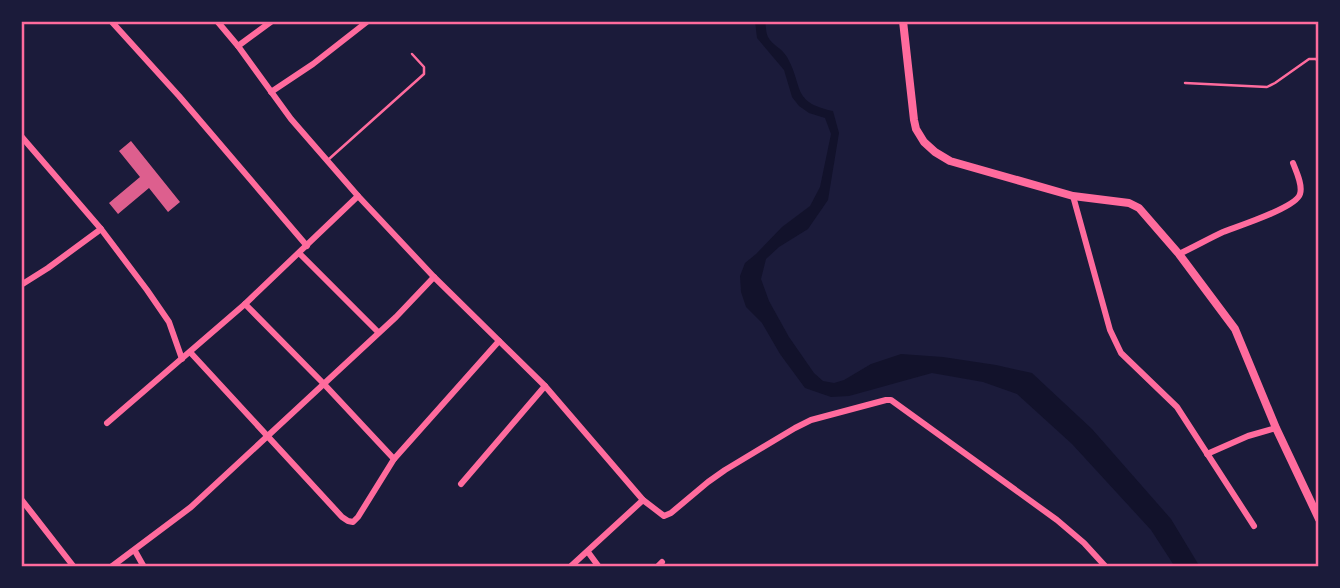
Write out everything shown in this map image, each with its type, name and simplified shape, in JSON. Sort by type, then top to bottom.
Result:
[{"type":"main road","points":[[903,21],[914,120],[919,135],[929,147],[958,164],[1073,196],[1135,205],[1179,254],[1235,328],[1276,428],[1319,519]]},
{"type":"street","points":[[111,21],[307,246]]},
{"type":"street","points":[[216,21],[238,46],[291,119],[358,196],[434,277],[544,386],[643,500],[664,516],[725,470],[795,428],[811,420],[891,400],[1057,520],[1084,543],[1105,567]]},
{"type":"street","points":[[238,46],[272,21]]},
{"type":"street","points":[[271,92],[313,64],[368,21]]},
{"type":"street","points":[[21,136],[101,229],[169,322],[182,359]]},
{"type":"street","points":[[1179,254],[1296,201],[1301,191],[1293,163]]},
{"type":"street","points":[[107,423],[245,304],[358,196]]},
{"type":"street","points":[[1073,196],[1117,347],[1126,359],[1173,403],[1254,526]]},
{"type":"street","points":[[21,285],[101,229]]},
{"type":"street","points":[[299,253],[378,332]]},
{"type":"street","points":[[111,567],[191,507],[396,317],[434,277]]},
{"type":"street","points":[[245,304],[394,459]]},
{"type":"street","points":[[190,352],[342,517],[353,522],[394,459],[499,341]]},
{"type":"street","points":[[461,484],[544,386]]},
{"type":"street","points":[[1207,454],[1248,436],[1276,428]]},
{"type":"street","points":[[21,499],[74,567]]},
{"type":"street","points":[[570,567],[643,500]]},
{"type":"street","points":[[135,551],[145,567]]},
{"type":"street","points":[[588,552],[599,567]]},
{"type":"lane","points":[[327,161],[424,74],[424,67],[412,54]]},
{"type":"lane","points":[[1185,83],[1267,87],[1309,58],[1319,62]]},
{"type":"shaded area","points":[[755,21],[765,21],[768,37],[787,57],[804,98],[810,103],[833,111],[839,133],[828,200],[808,229],[779,247],[766,259],[761,279],[769,301],[789,337],[814,373],[823,381],[834,383],[871,364],[901,354],[943,357],[1032,373],[1092,429],[1171,519],[1200,567],[1175,567],[1151,530],[1072,444],[1017,394],[983,382],[932,373],[849,396],[831,397],[805,388],[762,323],[746,307],[740,276],[745,263],[782,227],[810,206],[820,187],[831,134],[825,118],[809,113],[792,97],[784,70],[757,38]]},
{"type":"building","points":[[131,141],[180,202],[168,212],[149,188],[118,214],[109,203],[140,177],[119,151]]}]
